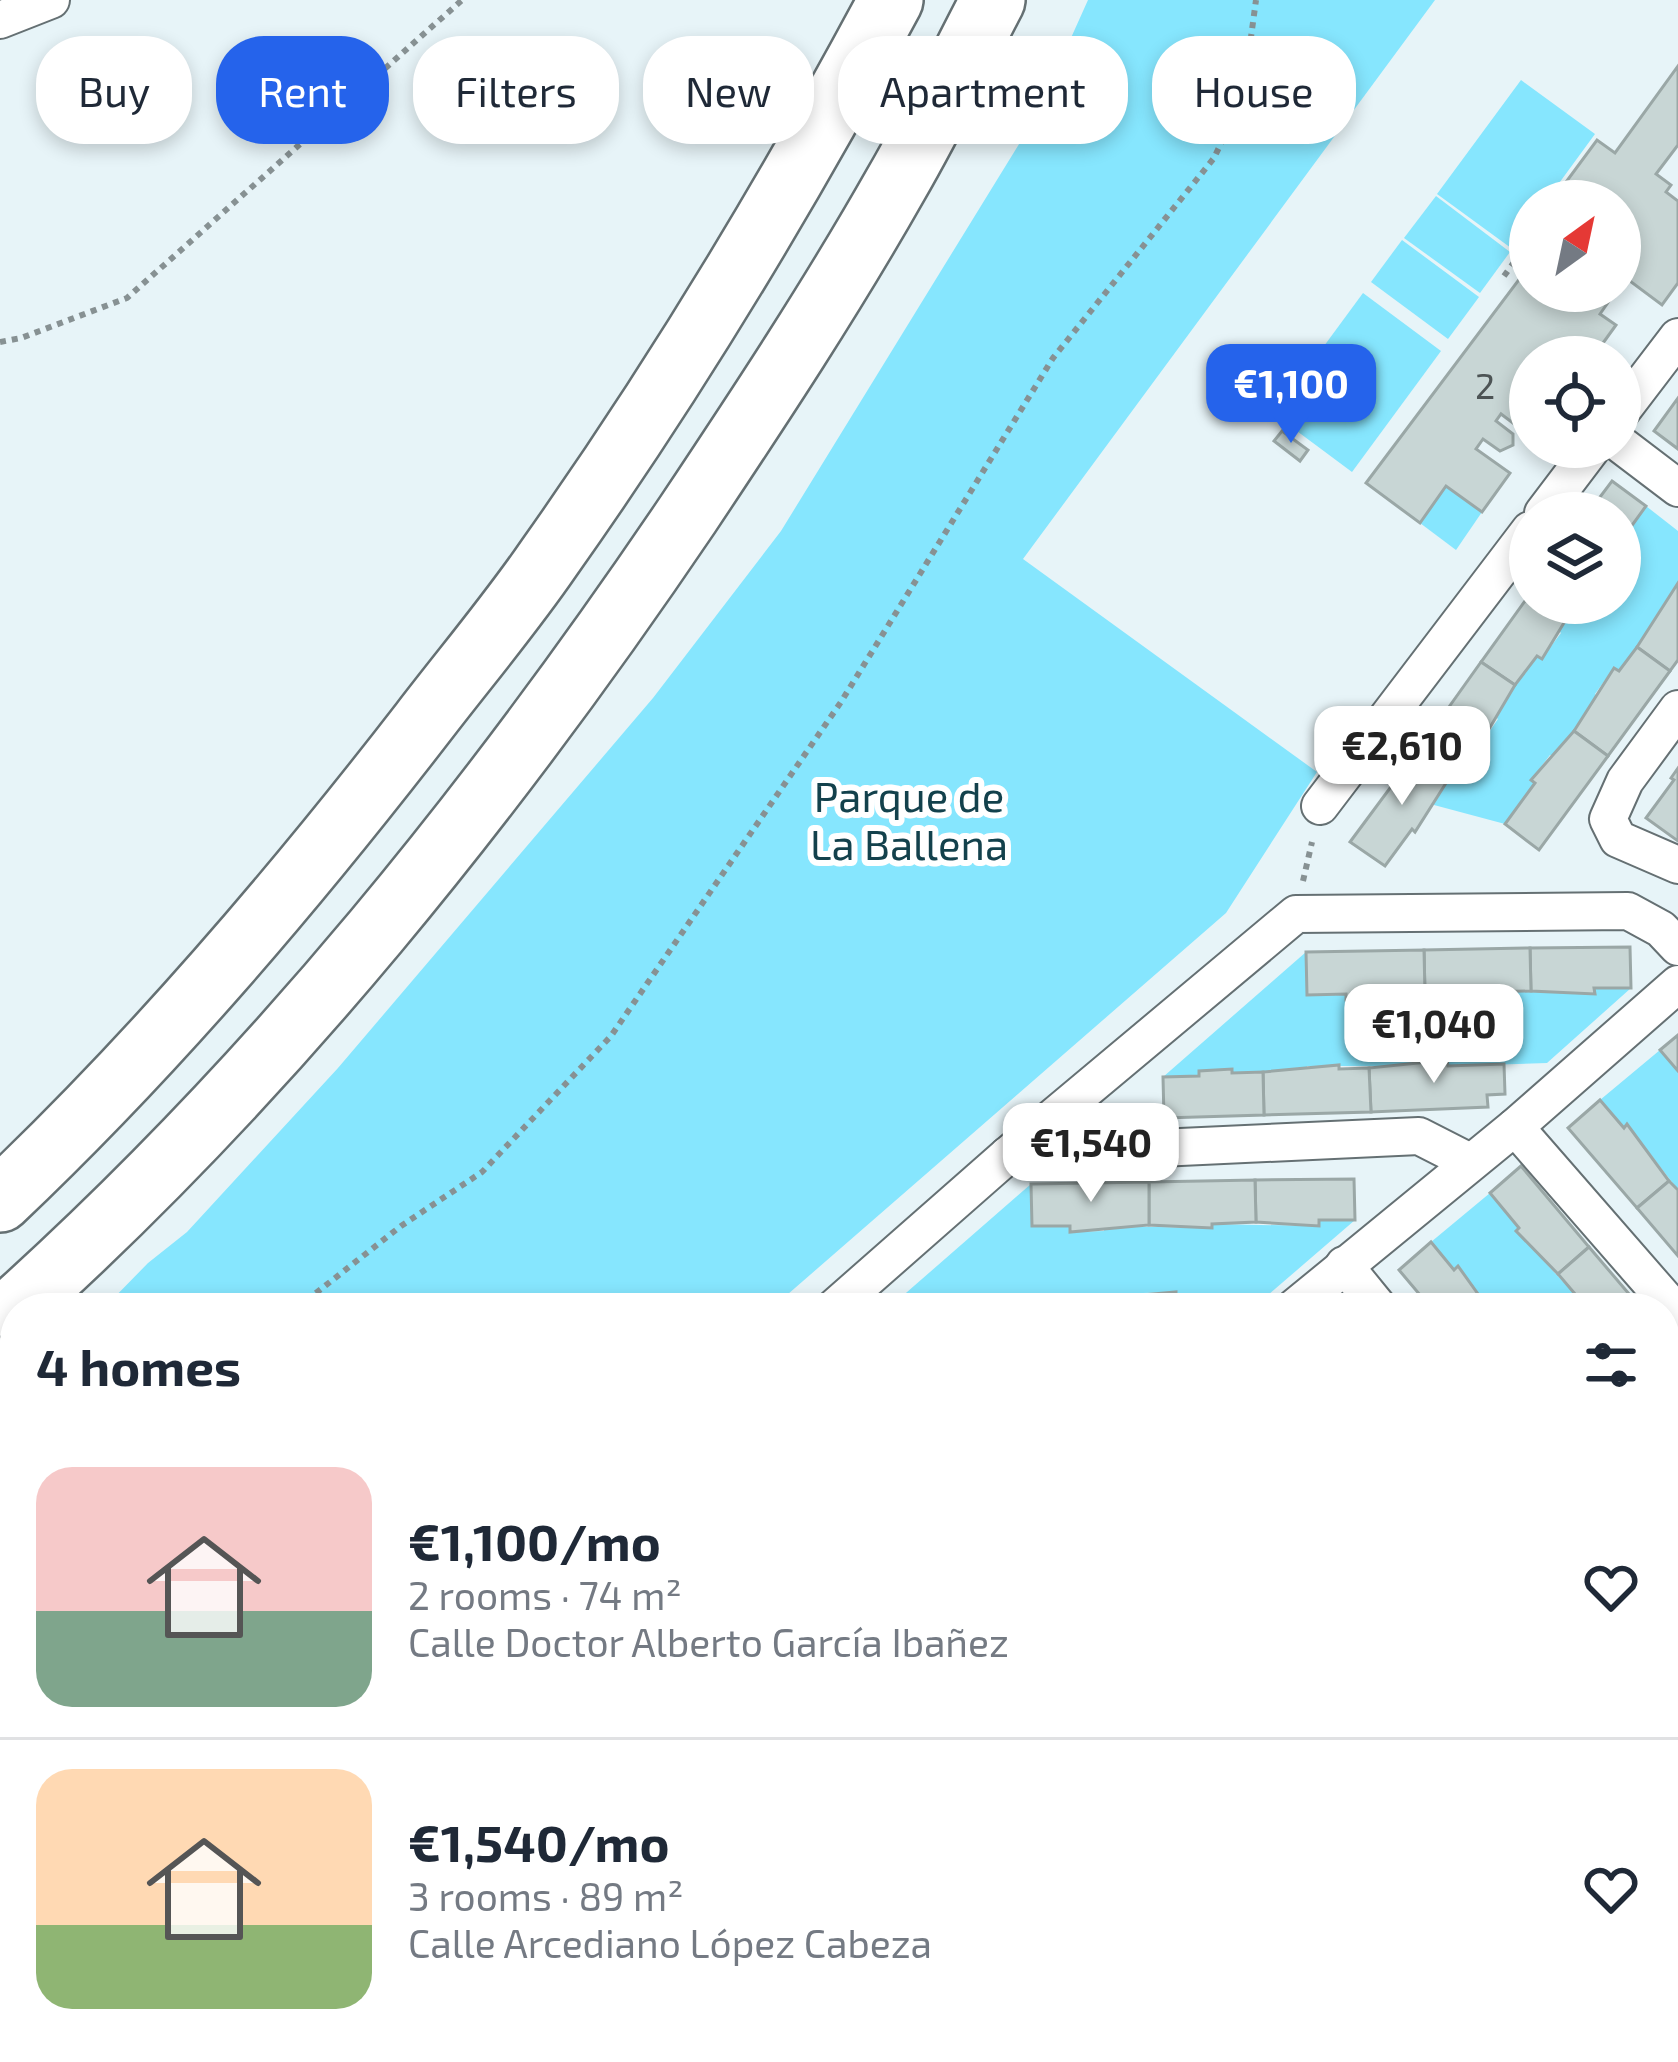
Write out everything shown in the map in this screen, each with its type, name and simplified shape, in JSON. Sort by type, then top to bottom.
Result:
[{"type":"highway","points":[[0,1200],[205,989],[363,801],[548,561],[692,346],[891,0]]},
{"type":"highway","points":[[34,1293],[108,1225],[270,1053],[435,860],[600,643],[767,396],[896,184],[994,0]]},
{"type":"street","points":[[0,20],[51,0]]},
{"type":"street","points":[[1641,385],[1678,337]]},
{"type":"street","points":[[1641,460],[1678,488]]},
{"type":"street","points":[[1559,492],[1577,468]]},
{"type":"street","points":[[1320,806],[1509,558]]},
{"type":"street","points":[[1678,709],[1625,781],[1608,819],[1618,839],[1678,865]]},
{"type":"street","points":[[851,1293],[1008,1154],[1296,914],[1628,910],[1661,929],[1678,946]]},
{"type":"street","points":[[1311,1293],[1516,1127],[1678,984]]},
{"type":"street","points":[[1069,1103],[1070,1153]]},
{"type":"street","points":[[1516,1127],[1660,1293]]},
{"type":"street","points":[[1008,1154],[1419,1136],[1470,1162]]},
{"type":"street","points":[[1344,1265],[1367,1293]]},
{"type":"path","points":[[0,342],[127,298],[462,0]]},
{"type":"path","points":[[316,1293],[401,1226],[482,1172],[611,1036],[841,702],[1053,358],[1214,158],[1234,116],[1256,0]]},
{"type":"path","points":[[1504,276],[1509,269]]},
{"type":"path","points":[[1296,914],[1320,806]]},
{"type":"green space","name":"Parque de La Ballena","points":[[1088,0],[1435,0],[1356,107],[1356,36],[1152,36],[1152,144],[1329,144],[1023,559],[1317,772],[1226,913],[789,1293],[119,1293],[187,1232],[338,1068],[653,698],[781,531],[1019,144],[1128,144],[1128,36],[1072,36]]},
{"type":"green space","points":[[1521,80],[1595,134],[1561,180],[1509,180],[1509,247],[1437,194]]},
{"type":"green space","points":[[1436,196],[1509,253],[1480,293],[1404,238]]},
{"type":"green space","points":[[1402,240],[1479,297],[1448,339],[1371,282]]},
{"type":"green space","points":[[1363,293],[1441,351],[1352,472],[1274,414]]},
{"type":"green space","points":[[1446,486],[1482,512],[1456,550],[1420,523]]},
{"type":"green space","points":[[1646,506],[1678,531],[1678,583],[1662,612],[1619,671],[1613,669],[1555,757],[1550,755],[1531,780],[1535,783],[1505,824],[1434,805],[1474,742],[1480,745],[1498,719],[1494,716],[1537,656],[1542,658],[1561,633],[1557,629],[1561,624],[1641,624],[1641,513]]},
{"type":"green space","points":[[1306,952],[1308,994],[1346,994],[1347,1000],[1379,1000],[1379,994],[1486,996],[1487,992],[1561,990],[1562,994],[1594,994],[1594,988],[1631,988],[1547,1063],[1448,1066],[1447,1060],[1414,1061],[1414,1066],[1307,1066],[1307,1071],[1232,1073],[1231,1069],[1163,1077]]},
{"type":"green space","points":[[1660,1050],[1678,1071],[1678,1190],[1628,1125],[1624,1128],[1600,1100]]},
{"type":"green space","points":[[1031,1184],[1032,1226],[1070,1226],[1071,1232],[1104,1231],[1104,1226],[1318,1226],[1319,1220],[1355,1220],[1270,1293],[906,1293]]},
{"type":"green space","points":[[1490,1193],[1519,1228],[1516,1231],[1574,1293],[1477,1293],[1431,1242]]},
{"type":"building","points":[[1678,66],[1678,145],[1656,174],[1671,185],[1666,192],[1678,201],[1678,283],[1662,305],[1641,289],[1641,180],[1567,180],[1597,140],[1615,153]]},
{"type":"building","points":[[1509,293],[1509,312],[1601,312],[1616,325],[1608,336],[1509,336],[1509,420],[1501,414],[1496,421],[1509,431],[1509,447],[1500,451],[1483,439],[1476,449],[1510,473],[1482,512],[1446,486],[1420,523],[1366,483]]},
{"type":"building","points":[[1678,398],[1678,449],[1654,431]]},
{"type":"building","points":[[1282,431],[1308,450],[1300,461],[1274,441]]},
{"type":"building","points":[[1612,481],[1627,492],[1604,492]]},
{"type":"building","points":[[1678,583],[1678,660],[1670,671],[1637,647]]},
{"type":"building","points":[[1509,623],[1563,624],[1542,659],[1537,656],[1515,685],[1481,662]]},
{"type":"building","points":[[1637,647],[1670,671],[1608,756],[1574,731],[1614,668],[1619,671]]},
{"type":"building","points":[[1481,662],[1515,685],[1479,746],[1474,742],[1453,772],[1419,749]]},
{"type":"building","points":[[1574,731],[1608,756],[1539,850],[1505,824],[1535,783],[1531,780]]},
{"type":"building","points":[[1419,749],[1453,772],[1415,832],[1412,829],[1385,866],[1350,842]]},
{"type":"building","points":[[1678,768],[1678,841],[1646,818]]},
{"type":"building","points":[[1630,947],[1631,988],[1594,988],[1595,994],[1531,991],[1530,948]]},
{"type":"building","points":[[1530,948],[1531,991],[1487,992],[1487,996],[1425,994],[1424,950]]},
{"type":"building","points":[[1424,950],[1425,994],[1379,994],[1380,1000],[1346,1000],[1346,994],[1307,995],[1306,952]]},
{"type":"building","points":[[1678,1035],[1678,1071],[1660,1050]]},
{"type":"building","points":[[1447,1060],[1448,1066],[1504,1064],[1505,1094],[1487,1095],[1488,1107],[1371,1112],[1369,1068]]},
{"type":"building","points":[[1339,1065],[1339,1069],[1369,1068],[1371,1112],[1264,1115],[1263,1072]]},
{"type":"building","points":[[1232,1069],[1232,1073],[1263,1072],[1264,1115],[1164,1118],[1163,1077]]},
{"type":"building","points":[[1600,1100],[1624,1128],[1627,1124],[1669,1181],[1637,1208],[1568,1128]]},
{"type":"building","points":[[1521,1166],[1589,1247],[1558,1274],[1516,1231],[1519,1228],[1490,1193]]},
{"type":"building","points":[[1354,1179],[1355,1220],[1319,1220],[1319,1226],[1256,1222],[1255,1180]]},
{"type":"building","points":[[1255,1180],[1256,1222],[1212,1224],[1212,1228],[1149,1225],[1149,1182]]},
{"type":"building","points":[[1669,1181],[1678,1190],[1678,1256],[1637,1208]]},
{"type":"building","points":[[1149,1182],[1149,1225],[1070,1232],[1070,1226],[1032,1226],[1031,1184]]},
{"type":"building","points":[[1431,1242],[1454,1270],[1458,1266],[1477,1293],[1418,1293],[1399,1270]]},
{"type":"building","points":[[1589,1247],[1628,1293],[1574,1293],[1558,1274]]}]
